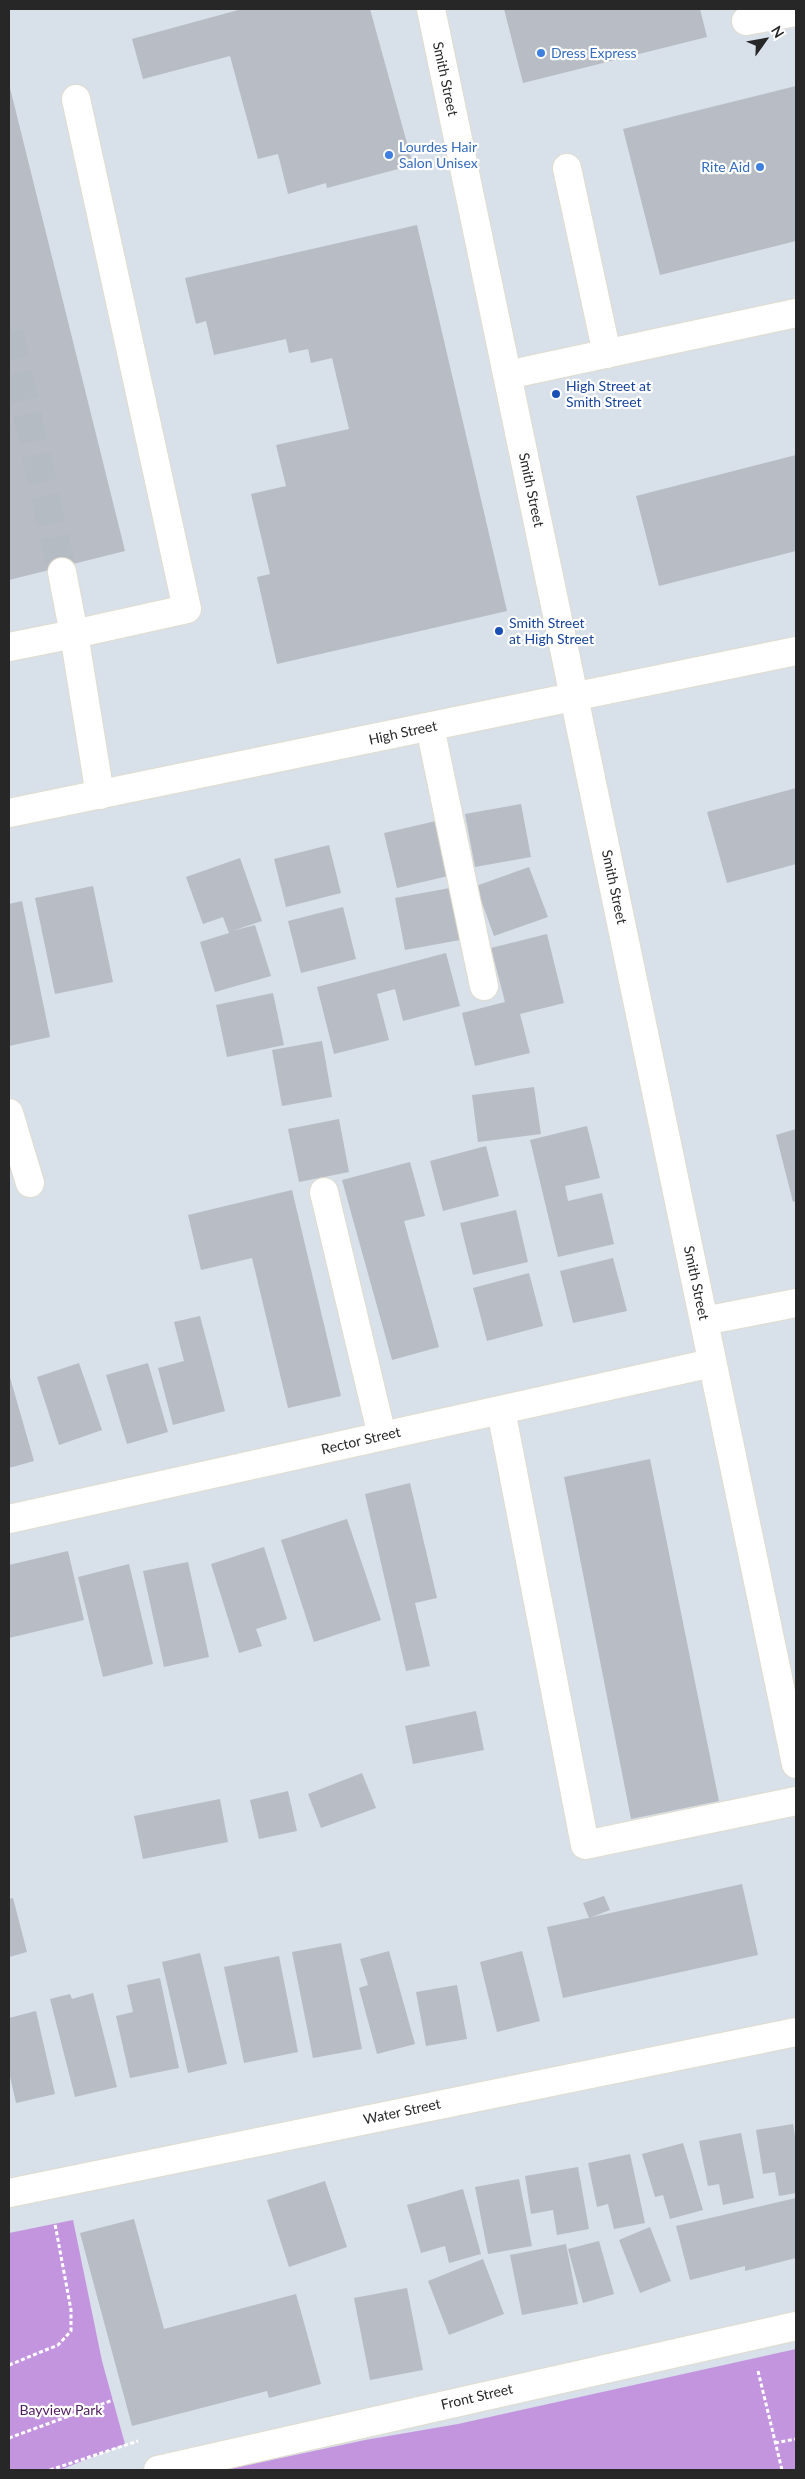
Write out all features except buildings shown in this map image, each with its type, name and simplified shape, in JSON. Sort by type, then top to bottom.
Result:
[{"type":"street","name":"Smith Street","points":[[431,9],[796,1764]]},
{"type":"street","points":[[746,21],[796,12]]},
{"type":"street","points":[[9,647],[188,609],[76,99]]},
{"type":"street","points":[[566,168],[607,354]]},
{"type":"street","points":[[507,375],[796,313]]},
{"type":"street","points":[[62,572],[100,795]]},
{"type":"street","name":"High Street","points":[[9,814],[796,651]]},
{"type":"street","points":[[430,727],[484,986]]},
{"type":"street","points":[[9,1113],[30,1183]]},
{"type":"street","points":[[324,1192],[382,1436]]},
{"type":"street","points":[[704,1321],[796,1303]]},
{"type":"street","name":"Rector Street","points":[[9,1519],[712,1363]]},
{"type":"street","points":[[501,1410],[585,1845],[796,1801]]},
{"type":"street","name":"Water Street","points":[[9,2192],[796,2032]]},
{"type":"street","name":"Front Street","points":[[158,2470],[796,2326]]},
{"type":"path","points":[[9,2365],[58,2346],[71,2331],[71,2310],[67,2282],[54,2224]]},
{"type":"path","points":[[758,2368],[782,2470]]},
{"type":"path","points":[[9,2438],[113,2400]]},
{"type":"path","points":[[775,2443],[796,2439]]},
{"type":"path","points":[[50,2470],[125,2444]]},
{"type":"green space","name":"Bayview Park","points":[[73,2220],[102,2361],[125,2444],[60,2470],[9,2470],[9,2233]]},
{"type":"green space","points":[[796,2349],[796,2470],[225,2470],[365,2440],[458,2424]]},
{"type":"tunnel","points":[[9,332],[62,572]]},
{"type":"place","name":"Dress Express","points":[[541,53]]},
{"type":"place","name":"Lourdes Hair Salon Unisex","points":[[389,155]]},
{"type":"place","name":"Rite Aid","points":[[760,167]]},
{"type":"place","name":"High Street at Smith Street","points":[[556,394]]},
{"type":"place","name":"Smith Street at High Street","points":[[499,631]]}]
